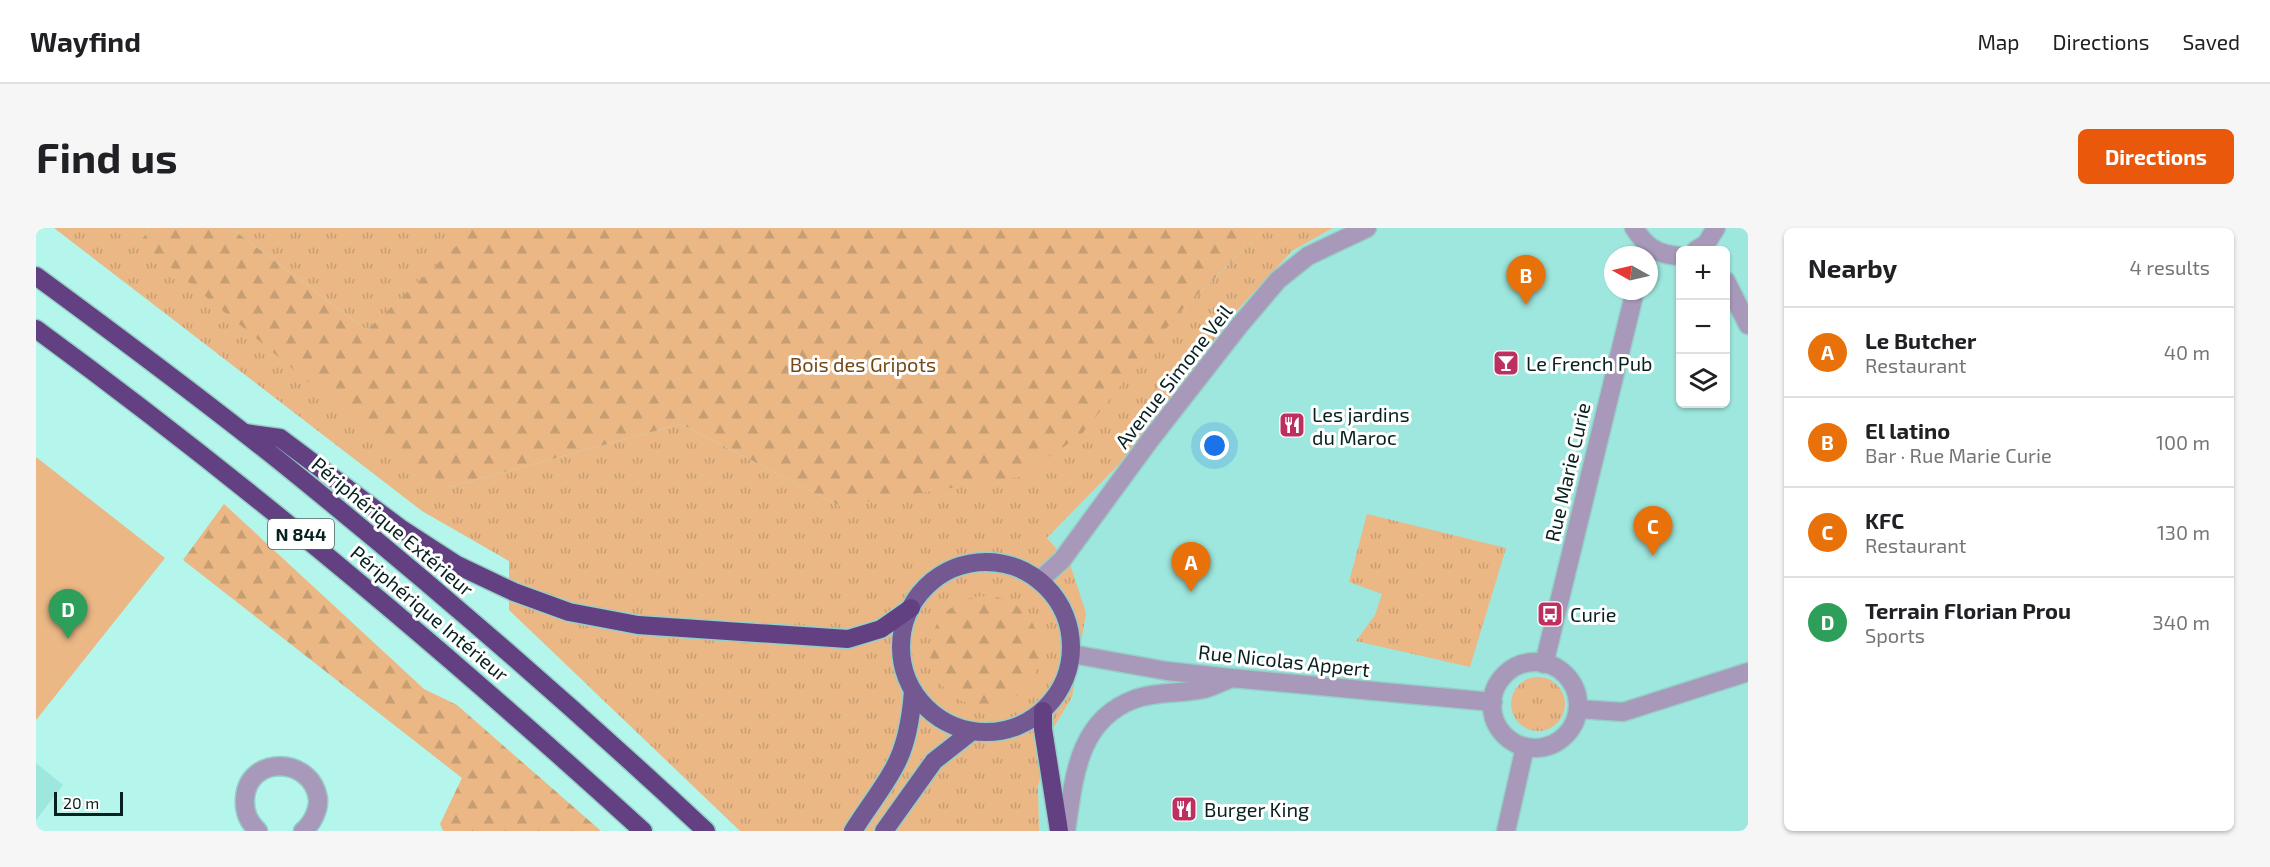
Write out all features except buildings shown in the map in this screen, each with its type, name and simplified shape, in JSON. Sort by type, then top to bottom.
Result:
[{"type":"highway","name":"Périphérique Extérieur","points":[[36,276],[244,433],[452,604],[706,831]]},
{"type":"highway","name":"Périphérique Intérieur","points":[[36,329],[253,495],[366,587],[463,669],[643,831]]},
{"type":"highway","points":[[244,433],[280,438],[400,528],[457,565],[514,592],[568,612],[638,625],[848,639],[881,629],[910,608]]},
{"type":"highway","points":[[1044,711],[1043,729],[1059,831]]},
{"type":"main road","points":[[977,562],[1010,565],[1040,580],[1052,591],[1065,613],[1071,637],[1072,654],[1067,675],[1058,695],[1044,711],[1010,730],[990,733],[971,732],[938,718],[913,692],[902,659],[901,642],[904,624],[910,608],[920,594],[931,582],[960,566],[977,562]]},
{"type":"main road","points":[[853,831],[895,768],[911,717],[913,692]]},
{"type":"main road","points":[[884,831],[934,761],[971,732]]},
{"type":"street","name":"Avenue Simone Veil","points":[[1040,580],[1062,560],[1157,432],[1239,326],[1278,280],[1308,256],[1367,228]]},
{"type":"street","points":[[1634,228],[1646,246]]},
{"type":"street","points":[[1705,246],[1716,228]]},
{"type":"street","points":[[1658,254],[1676,256]]},
{"type":"street","points":[[1730,291],[1748,325]]},
{"type":"street","name":"Rue Marie Curie","points":[[1544,663],[1633,300]]},
{"type":"street","name":"Rue Nicolas Appert","points":[[1072,654],[1167,671],[1493,702]]},
{"type":"street","points":[[1544,663],[1558,669],[1570,680],[1575,688],[1578,709],[1572,728],[1562,739],[1543,748],[1526,747],[1514,743],[1502,732],[1496,722],[1493,702],[1501,680],[1513,669],[1524,664],[1544,663]]},
{"type":"street","points":[[1578,709],[1623,711],[1748,672]]},
{"type":"street","points":[[1066,831],[1079,758],[1092,732],[1111,713],[1135,699],[1205,689],[1231,678]]},
{"type":"street","points":[[1506,831],[1526,747]]},
{"type":"street","points":[[249,829],[245,810],[246,791],[253,778],[265,769],[278,765],[299,770],[313,783],[317,792],[318,804],[310,826],[303,831]]},
{"type":"shaded area","points":[[1333,228],[1748,228],[1748,831],[1039,831],[1038,787],[1054,727],[1072,697],[1070,564],[1047,538],[1130,453],[1231,317],[1292,251]]},
{"type":"shaded area","points":[[36,763],[63,785],[36,820]]},
{"type":"green space","points":[[54,228],[150,228],[140,242],[449,487],[681,424],[840,506],[1178,314],[1266,228],[1333,228],[1292,251],[1231,317],[1130,453],[1047,538],[1070,564],[1086,613],[1072,697],[1054,727],[1038,787],[1039,831],[740,831],[509,610],[509,561],[422,511]]},
{"type":"green space","name":"Bois des Gripots","points":[[150,228],[231,228],[367,330],[471,232],[468,228],[1266,228],[1178,314],[1081,435],[1019,477],[840,506],[681,424],[449,487],[322,393],[140,242]]},
{"type":"green space","points":[[231,228],[468,228],[472,232],[367,330]]},
{"type":"green space","points":[[36,457],[165,558],[36,720]]},
{"type":"green space","points":[[224,504],[424,689],[457,705],[601,831],[443,831],[440,824],[462,778],[183,560]]},
{"type":"green space","points":[[1367,514],[1506,548],[1470,667],[1356,641],[1375,615],[1382,594],[1349,582]]},
{"type":"green space","points":[[985,596],[1006,600],[1024,612],[1036,630],[1040,651],[1036,672],[1024,690],[1006,702],[985,706],[964,702],[946,690],[934,672],[930,651],[934,630],[946,612],[964,600]]},
{"type":"green space","points":[[1533,677],[1543,677],[1553,681],[1561,689],[1565,704],[1561,719],[1553,727],[1543,731],[1533,731],[1523,727],[1515,719],[1511,709],[1511,699],[1515,689],[1523,681]]},
{"type":"place","name":"El latino","points":[[1526,305]]},
{"type":"place","name":"Le French Pub","points":[[1506,363]]},
{"type":"place","name":"Les jardins du Maroc","points":[[1292,425]]},
{"type":"place","name":"KFC","points":[[1653,556]]},
{"type":"place","name":"Le Butcher","points":[[1191,592]]},
{"type":"place","name":"Curie","points":[[1550,614]]},
{"type":"place","name":"Terrain Florian Prou","points":[[68,639]]},
{"type":"place","name":"Burger King","points":[[1184,809]]}]
